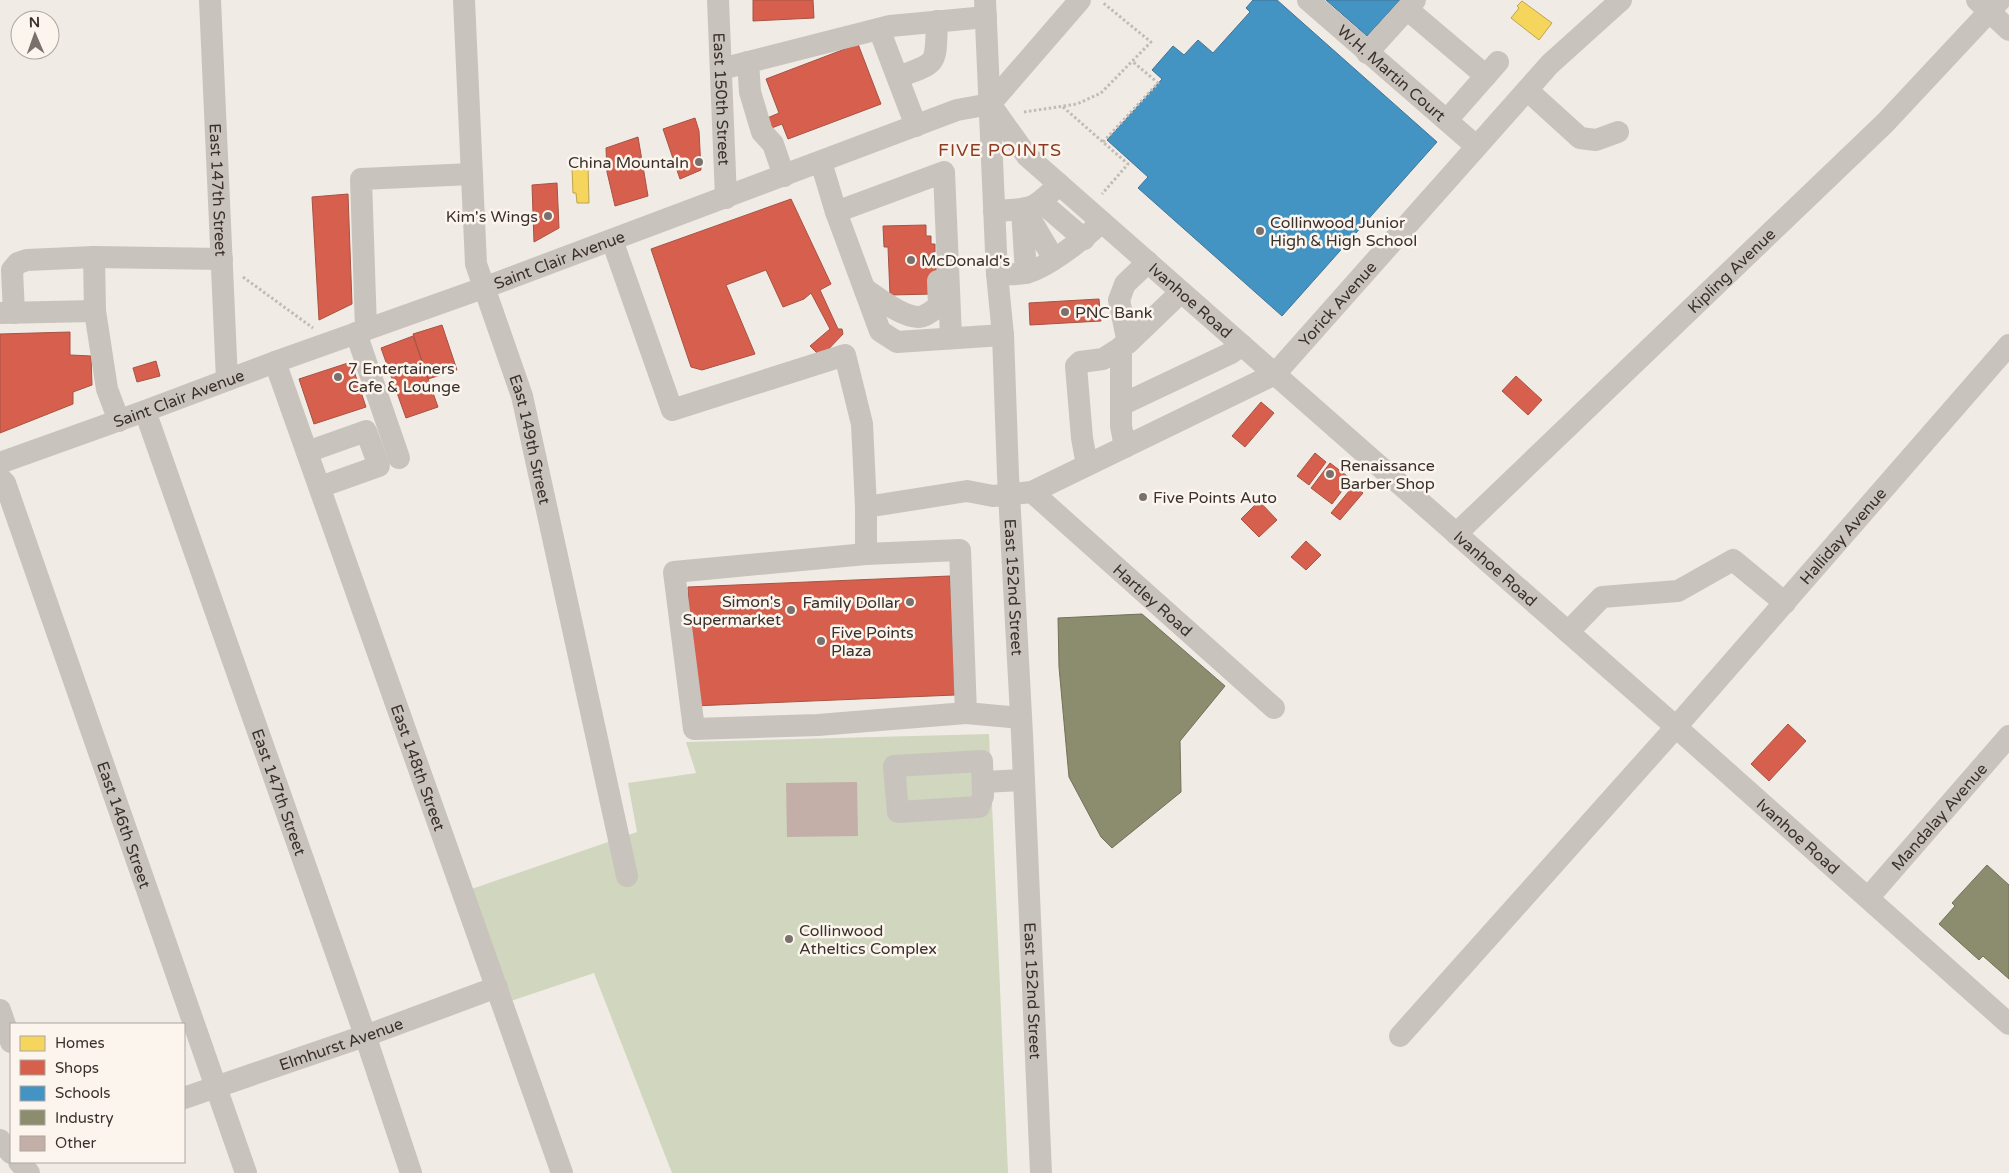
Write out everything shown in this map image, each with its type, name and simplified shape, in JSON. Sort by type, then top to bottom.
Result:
[{"type":"street","name":"East 147th Street","points":[[210,0],[228,380]]},
{"type":"street","name":"East 149th Street","points":[[464,0],[476,264],[486,287],[522,396],[627,876]]},
{"type":"street","name":"East 150th Street","points":[[718,0],[726,198]]},
{"type":"street","points":[[990,104],[1080,0]]},
{"type":"street","name":"W.H. Martin Court","points":[[1308,0],[1476,146]]},
{"type":"street","name":"Yorick Avenue","points":[[866,507],[967,491],[993,496],[1032,492],[1275,374],[1550,64],[1621,0]]},
{"type":"street","points":[[1367,52],[1411,4],[1492,69],[1447,120]]},
{"type":"street","points":[[1989,4],[2009,30]]},
{"type":"street","name":"Kipling Avenue","points":[[1456,534],[1885,123],[1989,4]]},
{"type":"street","points":[[721,69],[879,29],[937,21],[986,8]]},
{"type":"street","name":"East 152nd Street","points":[[986,8],[994,211],[997,274],[1003,335],[1041,1173]]},
{"type":"street","points":[[898,77],[929,66],[936,56],[937,21]]},
{"type":"street","points":[[879,29],[916,126]]},
{"type":"street","points":[[748,62],[750,92],[762,132],[773,144],[784,176]]},
{"type":"street","points":[[1527,90],[1580,138],[1596,140],[1618,132]]},
{"type":"street","name":"Saint Clair Avenue","points":[[0,464],[275,362],[486,287],[957,110],[990,104]]},
{"type":"street","name":"Ivanhoe Road","points":[[990,104],[1027,156],[1676,727],[2009,1024]]},
{"type":"street","points":[[821,162],[836,212],[880,331],[897,342],[1003,335]]},
{"type":"street","points":[[836,212],[944,172],[951,337]]},
{"type":"street","points":[[400,458],[387,424],[361,331],[361,178],[472,174]]},
{"type":"street","points":[[994,211],[1030,207],[1059,184]]},
{"type":"street","points":[[868,299],[919,317],[939,306],[936,216],[946,202]]},
{"type":"street","points":[[1030,207],[1084,239]]},
{"type":"street","points":[[1030,207],[1054,258]]},
{"type":"street","points":[[1026,273],[1030,207]]},
{"type":"street","points":[[997,274],[1026,273],[1084,239],[1102,222]]},
{"type":"street","points":[[612,240],[672,410],[845,355],[862,424],[866,554]]},
{"type":"street","points":[[94,257],[95,311],[107,389],[119,421]]},
{"type":"street","points":[[95,311],[7,313],[12,270],[18,263],[27,260],[94,257],[222,259]]},
{"type":"street","points":[[1125,447],[1121,405],[1124,345],[1119,300],[1125,284],[1148,262]]},
{"type":"street","points":[[1087,465],[1082,438],[1076,366],[1080,362],[1103,359],[1124,345],[1181,292]]},
{"type":"street","points":[[1121,405],[1242,345]]},
{"type":"street","name":"Halliday Avenue","points":[[1400,1036],[1676,727],[2009,346]]},
{"type":"street","name":"East 148th Street","points":[[275,362],[562,1173]]},
{"type":"street","name":"East 147th Street","points":[[145,411],[411,1173]]},
{"type":"street","points":[[307,452],[387,424]]},
{"type":"street","points":[[320,487],[379,466],[366,431]]},
{"type":"street","name":"East 146th Street","points":[[0,478],[5,483],[246,1173]]},
{"type":"street","name":"Hartley Road","points":[[1032,492],[1274,708]]},
{"type":"street","points":[[966,713],[960,550],[866,554],[674,572],[694,729],[818,725],[966,713],[1021,718]]},
{"type":"street","points":[[1568,632],[1602,597],[1678,591],[1733,560],[1785,603]]},
{"type":"street","name":"Mandalay Avenue","points":[[1868,898],[2009,736]]},
{"type":"street","points":[[983,782],[1024,780]]},
{"type":"street","name":"Elmhurst Avenue","points":[[185,1098],[497,987]]},
{"type":"street","points":[[0,1010],[10,1039]]},
{"type":"street","points":[[0,1140],[10,1152]]},
{"type":"street","points":[[20,1163],[29,1173]]},
{"type":"path","points":[[1024,112],[1077,104],[1101,93],[1151,42],[1102,2]]},
{"type":"path","points":[[1103,142],[1158,83],[1132,61]]},
{"type":"path","points":[[1063,107],[1128,164],[1102,194]]},
{"type":"path","points":[[242,277],[313,328]]},
{"type":"green space","name":"Collinwood Atheltics Complex","points":[[989,734],[1008,1173],[672,1173],[594,973],[502,1004],[463,892],[637,832],[628,783],[696,773],[686,742]]},
{"type":"building: Homes","points":[[1522,1],[1552,23],[1539,40],[1511,18]]},
{"type":"building: Homes","points":[[572,167],[588,167],[589,203],[577,203],[576,193],[573,193]]},
{"type":"building: Shops","points":[[753,0],[813,0],[814,18],[753,21]]},
{"type":"building: Shops","points":[[858,44],[881,104],[788,139],[782,124],[769,129],[765,119],[779,113],[766,79]]},
{"type":"building: Shops","points":[[695,118],[699,131],[701,170],[680,179],[663,129]]},
{"type":"building: Shops","points":[[638,137],[648,196],[615,206],[607,172],[606,148]]},
{"type":"building: Shops","points":[[557,183],[559,228],[534,242],[532,185]]},
{"type":"building: Shops","points":[[348,194],[352,304],[319,320],[312,197]]},
{"type":"building: Shops","points":[[791,199],[831,284],[820,290],[838,329],[842,329],[843,334],[821,357],[810,346],[830,329],[811,293],[804,299],[783,307],[766,270],[726,285],[755,354],[702,370],[691,367],[651,249]]},
{"type":"building: Shops","name":"McDonald's","points":[[926,225],[926,236],[931,236],[931,244],[935,244],[933,268],[936,268],[936,275],[933,294],[890,295],[888,247],[884,247],[883,226]]},
{"type":"building: Shops","name":"PNC Bank","points":[[1099,299],[1101,321],[1030,325],[1029,303]]},
{"type":"building: Shops","points":[[442,325],[457,370],[428,379],[413,334]]},
{"type":"building: Shops","points":[[70,332],[70,355],[91,356],[92,385],[73,392],[73,404],[0,433],[0,334]]},
{"type":"building: Shops","points":[[413,336],[438,407],[406,418],[381,348]]},
{"type":"building: Shops","points":[[156,361],[160,376],[137,382],[133,368]]},
{"type":"building: Shops","points":[[351,362],[366,407],[314,424],[299,379]]},
{"type":"building: Shops","points":[[1516,376],[1542,400],[1528,415],[1502,391]]},
{"type":"building: Shops","points":[[1261,402],[1274,413],[1245,447],[1232,436]]},
{"type":"building: Shops","points":[[1315,453],[1326,462],[1309,485],[1297,476]]},
{"type":"building: Shops","points":[[1330,463],[1351,479],[1332,504],[1311,488]]},
{"type":"building: Shops","points":[[1354,485],[1363,493],[1340,520],[1331,513]]},
{"type":"building: Shops","points":[[1259,501],[1277,520],[1259,537],[1241,519]]},
{"type":"building: Shops","points":[[1306,541],[1321,555],[1306,570],[1291,557]]},
{"type":"building: Shops","name":"Five Points Plaza","points":[[950,576],[955,695],[693,706],[688,587]]},
{"type":"building: Shops","points":[[1788,724],[1806,741],[1769,781],[1751,764]]},
{"type":"building: Schools","points":[[1253,0],[1277,0],[1437,142],[1282,316],[1138,188],[1148,177],[1107,140],[1162,79],[1152,70],[1173,46],[1184,55],[1198,40],[1213,53],[1250,12],[1246,8]]},
{"type":"building: Schools","points":[[1326,0],[1400,0],[1367,36]]},
{"type":"building: Industry","points":[[1142,614],[1225,686],[1180,741],[1181,792],[1112,848],[1101,837],[1069,777],[1059,667],[1058,618]]},
{"type":"building: Industry","points":[[1987,865],[2009,885],[2009,979],[1983,956],[1979,960],[1939,924],[1955,906],[1952,903]]},
{"type":"building: Other","points":[[857,782],[858,836],[787,837],[786,783]]},
{"type":"place","name":"China MountaIn","points":[[699,162]]},
{"type":"place","name":"Kim's Wings","points":[[548,216]]},
{"type":"place","name":"Collinwood Junior High & High School","points":[[1260,231]]},
{"type":"place","name":"McDonald's","points":[[911,260]]},
{"type":"place","name":"PNC Bank","points":[[1065,312]]},
{"type":"place","name":"7 Entertainers Cafe & Lounge","points":[[338,377]]},
{"type":"place","name":"Renaissance Barber Shop","points":[[1330,474]]},
{"type":"place","name":"Five Points Auto","points":[[1143,497]]},
{"type":"place","name":"Family Dollar","points":[[910,602]]},
{"type":"place","name":"Simon's Supermarket","points":[[791,610]]},
{"type":"place","name":"Five Points Plaza","points":[[821,641]]},
{"type":"place","name":"Collinwood Atheltics Complex","points":[[789,939]]},
{"type":"district","name":"FIVE POINTS","points":[[1000,150]]}]
